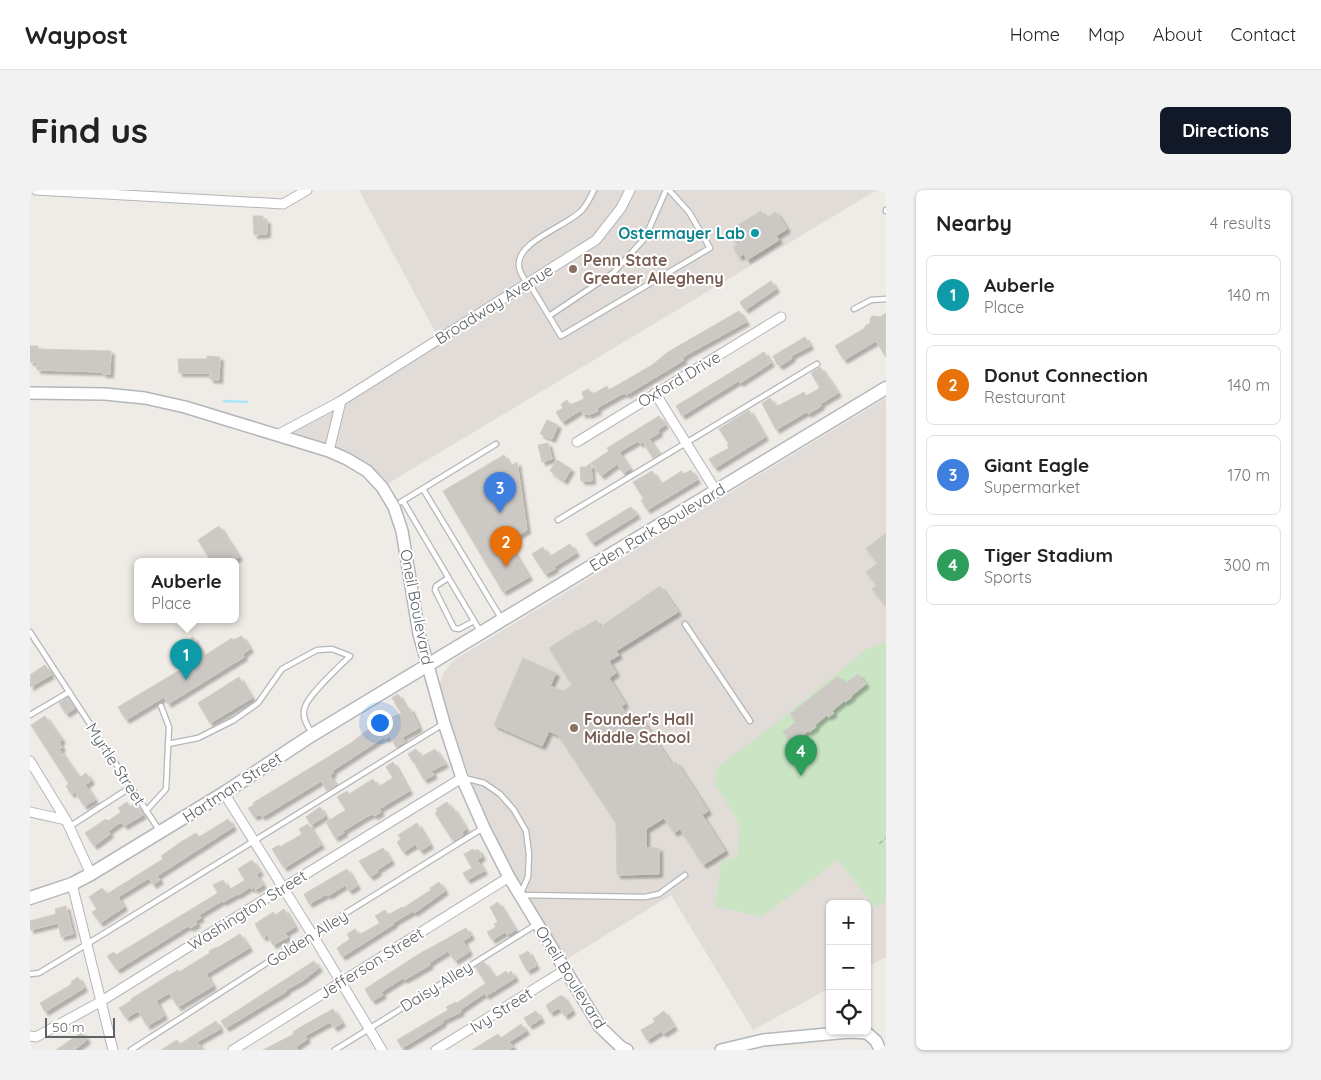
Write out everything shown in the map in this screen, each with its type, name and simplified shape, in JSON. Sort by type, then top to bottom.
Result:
[{"type":"main road","name":"Eden Park Boulevard","points":[[428,665],[886,388]]},
{"type":"main road","name":"Hartman Street","points":[[30,898],[72,884],[92,874],[224,793],[312,734],[428,665]]},
{"type":"street","points":[[36,190],[283,204],[307,190]]},
{"type":"street","name":"Broadway Avenue","points":[[276,434],[341,401],[596,240],[621,208],[630,190]]},
{"type":"street","name":"Oxford Drive","points":[[578,442],[781,318]]},
{"type":"street","name":"Oneil Boulevard","points":[[30,393],[105,394],[145,398],[185,407],[276,434],[347,459],[367,472],[398,504],[419,634],[444,723],[462,778],[484,828],[509,877],[537,924],[600,1027],[621,1047],[627,1050]]},
{"type":"street","points":[[656,393],[716,491]]},
{"type":"street","points":[[329,452],[341,401]]},
{"type":"street","points":[[30,761],[68,823],[92,874]]},
{"type":"street","name":"Washington Street","points":[[30,1036],[36,1037],[100,1002],[462,778]]},
{"type":"street","points":[[224,793],[382,1050]]},
{"type":"street","points":[[30,812],[68,823]]},
{"type":"street","name":"Jefferson Street","points":[[233,1050],[340,981],[509,877]]},
{"type":"street","points":[[72,884],[113,1050]]},
{"type":"street","name":"Ivy Street","points":[[436,1050],[566,970]]},
{"type":"street","points":[[721,1050],[763,1040],[849,1032],[867,1033],[878,1046]]},
{"type":"lane","points":[[549,316],[612,273],[644,238],[668,190],[689,212],[710,248],[561,336],[520,271],[518,263],[521,254],[528,246],[582,211],[594,190]]},
{"type":"lane","points":[[854,309],[871,300],[886,299]]},
{"type":"lane","points":[[558,520],[818,364]]},
{"type":"lane","points":[[482,633],[448,578],[398,504],[496,444]]},
{"type":"lane","points":[[423,489],[503,620]]},
{"type":"lane","points":[[448,578],[436,586],[436,590],[454,628],[459,629],[474,620]]},
{"type":"lane","points":[[685,624],[750,721]]},
{"type":"lane","name":"Myrtle Street","points":[[30,632],[161,832]]},
{"type":"lane","points":[[168,744],[198,738],[234,720],[258,703],[282,669],[317,650],[332,649],[350,656],[310,698],[304,707],[304,717],[312,734]]},
{"type":"lane","points":[[30,714],[70,694]]},
{"type":"lane","points":[[146,811],[166,789],[170,727],[160,706]]},
{"type":"lane","points":[[30,974],[39,973],[87,944],[444,723]]},
{"type":"lane","points":[[462,778],[484,783],[500,794],[514,810],[526,831],[529,854],[528,877],[520,895],[645,897],[659,894],[685,875]]},
{"type":"lane","points":[[68,823],[131,788]]},
{"type":"lane","name":"Golden Alley","points":[[131,1050],[312,934],[484,828]]},
{"type":"lane","name":"Daisy Alley","points":[[335,1050],[537,924]]},
{"type":"path","points":[[879,844],[886,838]]},
{"type":"shaded area","name":"Penn State Greater Allegheny","points":[[359,190],[877,190],[382,487],[367,471],[277,435],[439,339]]},
{"type":"shaded area","points":[[886,398],[886,957],[871,965],[871,900],[826,900],[826,990],[753,1030],[671,895],[567,959],[531,904],[498,845],[475,791],[438,687],[444,672],[454,660]]},
{"type":"green space","points":[[886,642],[886,901],[875,907],[838,860],[761,917],[715,906],[722,860],[737,857],[740,825],[715,784],[717,767],[772,726],[867,649]]},
{"type":"building","name":"Ostermayer Lab","points":[[761,211],[766,218],[776,212],[787,229],[776,236],[779,240],[747,260],[744,254],[739,257],[733,247],[737,245],[728,231]]},
{"type":"building","points":[[253,216],[263,216],[263,220],[267,220],[267,234],[254,235]]},
{"type":"building","points":[[771,281],[776,289],[745,310],[740,302]]},
{"type":"building","points":[[739,311],[746,322],[688,354],[682,358],[684,360],[626,395],[625,393],[620,395],[597,408],[598,411],[583,415],[581,410],[562,422],[556,412],[563,408],[561,404],[567,400],[570,405],[584,399],[582,392],[589,389],[591,395],[607,386],[609,390],[652,365],[668,352]]},
{"type":"building","points":[[886,313],[886,357],[876,341],[844,360],[835,346],[865,328],[870,323],[872,316],[880,317]]},
{"type":"building","points":[[805,337],[810,346],[791,356],[792,358],[780,366],[777,364],[773,356]]},
{"type":"building","points":[[30,346],[38,346],[38,349],[111,351],[110,374],[103,374],[103,372],[37,370],[37,362],[30,362]]},
{"type":"building","points":[[764,352],[771,363],[682,416],[676,406]]},
{"type":"building","points":[[207,356],[220,357],[219,380],[210,379],[210,373],[179,373],[178,359],[207,359]]},
{"type":"building","points":[[820,367],[838,393],[808,414],[806,412],[776,430],[762,403],[770,398],[776,407],[804,392],[806,396],[820,388],[811,373]]},
{"type":"building","points":[[749,410],[765,437],[715,468],[709,459],[729,448],[727,445],[729,444],[719,429]]},
{"type":"building","points":[[659,416],[665,425],[658,430],[659,433],[649,439],[659,454],[653,458],[643,442],[640,444],[638,441],[619,452],[630,469],[623,473],[617,464],[601,476],[591,463],[609,451],[607,448]]},
{"type":"building","points":[[547,420],[558,425],[552,439],[540,434]]},
{"type":"building","points":[[548,443],[552,459],[542,462],[538,445]]},
{"type":"building","points":[[504,455],[510,466],[517,462],[527,530],[508,542],[529,577],[503,592],[443,491]]},
{"type":"building","points":[[557,460],[571,469],[564,481],[550,471]]},
{"type":"building","points":[[591,463],[592,481],[581,481],[580,467],[586,467]]},
{"type":"building","points":[[691,470],[697,480],[647,510],[641,500],[644,499],[633,482],[652,471],[661,484],[682,471],[684,474]]},
{"type":"building","points":[[631,507],[637,515],[592,543],[586,534]]},
{"type":"building","points":[[219,526],[239,557],[209,558],[198,540]]},
{"type":"building","points":[[886,533],[886,606],[872,589],[877,585],[866,572],[878,563],[866,549]]},
{"type":"building","points":[[570,544],[576,553],[545,574],[532,554],[543,547],[548,556],[552,555]]},
{"type":"building","name":"Founder's Hall Middle School","points":[[660,586],[678,612],[616,651],[619,655],[609,661],[616,673],[609,678],[625,704],[621,706],[631,720],[639,715],[672,765],[676,762],[708,811],[702,815],[725,851],[703,865],[680,829],[674,833],[664,818],[646,829],[646,848],[659,848],[659,874],[617,875],[616,823],[558,735],[549,731],[542,746],[494,725],[523,658],[556,673],[550,686],[563,691],[572,685],[549,648],[596,620],[600,627]]},
{"type":"building","points":[[242,636],[250,649],[243,654],[244,657],[168,704],[164,697],[126,720],[118,707],[185,667],[174,649],[193,637],[204,656],[232,638],[233,640]]},
{"type":"building","points":[[45,665],[51,675],[30,687],[30,675]]},
{"type":"building","points":[[858,674],[866,684],[832,711],[834,713],[828,717],[827,715],[815,725],[816,727],[792,743],[783,732],[796,722],[790,714],[838,676],[845,684]]},
{"type":"building","points":[[239,677],[252,698],[210,723],[198,703]]},
{"type":"building","points":[[398,694],[407,710],[410,708],[419,728],[402,737],[405,742],[396,747],[390,736],[385,739],[384,737],[332,771],[333,773],[330,776],[336,785],[327,791],[321,781],[262,817],[260,814],[254,817],[248,808],[254,805],[253,803],[351,743],[366,731],[401,713],[392,698]]},
{"type":"building","points":[[68,697],[75,708],[66,714],[59,703]]},
{"type":"building","points":[[45,716],[62,740],[59,742],[62,748],[59,749],[79,778],[86,773],[91,781],[85,785],[95,800],[84,806],[75,792],[71,794],[66,786],[69,784],[31,725]]},
{"type":"building","points":[[416,749],[421,757],[435,749],[445,764],[431,771],[434,775],[424,780],[408,754]]},
{"type":"building","points":[[393,762],[409,791],[379,809],[381,812],[374,816],[372,814],[366,817],[335,838],[326,822],[346,810],[337,797],[347,791],[349,794],[373,779],[378,787],[393,778],[386,767]]},
{"type":"building","points":[[127,802],[130,807],[136,804],[143,815],[124,826],[121,822],[108,831],[110,834],[94,846],[85,833],[106,819],[108,821],[121,812],[118,808]]},
{"type":"building","points":[[447,802],[466,829],[462,832],[463,835],[453,841],[435,813],[438,811],[436,809]]},
{"type":"building","points":[[320,807],[325,816],[311,825],[306,817]]},
{"type":"building","points":[[228,819],[233,827],[157,876],[160,880],[153,885],[149,878],[118,897],[124,907],[100,923],[92,912],[97,909],[89,897],[102,888],[107,894],[163,859],[161,856],[181,842],[196,833],[199,837]]},
{"type":"building","points":[[417,823],[430,845],[420,851],[416,844],[403,852],[397,842],[401,839],[398,835]]},
{"type":"building","points":[[308,824],[321,845],[284,868],[272,849],[279,845],[280,847],[302,834],[299,829]]},
{"type":"building","points":[[383,848],[391,861],[370,877],[359,861]]},
{"type":"building","points":[[473,849],[474,851],[478,849],[482,857],[477,860],[484,871],[467,880],[463,873],[472,868],[464,854]]},
{"type":"building","points":[[252,860],[260,872],[256,874],[263,885],[255,890],[254,887],[251,889],[250,887],[238,895],[222,901],[199,915],[201,918],[195,921],[197,924],[190,928],[188,926],[117,970],[107,956],[114,952],[116,955],[218,893],[213,885],[223,880],[229,890],[245,880],[238,869]]},
{"type":"building","points":[[347,869],[357,886],[349,891],[345,885],[328,896],[327,894],[309,904],[304,894]]},
{"type":"building","points":[[439,882],[445,891],[414,913],[413,911],[393,923],[342,957],[337,948],[350,939],[347,934],[355,929],[359,935],[380,923],[375,916],[385,910],[388,915],[403,908],[431,890],[430,888]]},
{"type":"building","points":[[498,902],[515,930],[507,935],[505,932],[492,940],[487,932],[496,927],[494,924],[498,922],[490,907]]},
{"type":"building","points":[[66,906],[73,934],[61,937],[58,923],[30,930],[30,921],[56,914],[55,909]]},
{"type":"building","points":[[284,909],[295,927],[285,933],[288,937],[273,945],[267,935],[263,938],[255,924],[273,912],[275,915]]},
{"type":"building","points":[[466,928],[471,936],[463,941],[469,952],[455,961],[448,951],[429,963],[430,965],[404,980],[403,978],[381,992],[383,995],[372,1001],[365,989],[419,954]]},
{"type":"building","points":[[240,934],[249,948],[206,974],[213,986],[178,1007],[169,993],[156,1001],[164,1016],[147,1026],[138,1011],[126,1018],[119,1008],[166,977],[178,970],[179,972],[210,953],[209,951]]},
{"type":"building","points":[[528,951],[536,966],[527,971],[519,956]]},
{"type":"building","points":[[314,961],[319,968],[287,991],[226,1028],[221,1021]]},
{"type":"building","points":[[484,962],[495,978],[506,971],[508,974],[511,971],[515,978],[486,996],[485,993],[460,1010],[461,1012],[442,1021],[443,1023],[402,1048],[397,1040],[448,1010],[446,1007],[457,1003],[486,983],[475,967]]},
{"type":"building","points":[[78,977],[84,988],[45,1012],[40,1003],[72,984],[71,982]]},
{"type":"building","points":[[563,996],[572,1011],[565,1016],[559,1008],[550,1013],[546,1005]]},
{"type":"building","points":[[333,1009],[342,1023],[334,1028],[330,1022],[305,1036],[307,1039],[296,1047],[298,1050],[263,1050],[294,1034],[293,1032],[299,1028]]},
{"type":"building","points":[[536,1011],[541,1019],[529,1026],[524,1018]]},
{"type":"building","points":[[664,1011],[674,1027],[663,1034],[661,1031],[647,1040],[641,1030],[655,1022],[653,1019]]},
{"type":"building","points":[[216,1021],[220,1029],[197,1042],[203,1050],[161,1050],[177,1040],[180,1044]]},
{"type":"building","points":[[521,1024],[526,1031],[509,1042],[513,1047],[508,1050],[472,1050],[498,1034],[501,1038]]},
{"type":"building","points":[[82,1032],[87,1040],[74,1050],[56,1050]]},
{"type":"waterway","points":[[224,401],[247,402]]},
{"type":"place","name":"Ostermayer Lab","points":[[755,233]]},
{"type":"place","name":"Penn State Greater Allegheny","points":[[573,269]]},
{"type":"place","name":"Giant Eagle","points":[[500,513]]},
{"type":"place","name":"Donut Connection","points":[[506,567]]},
{"type":"place","name":"Auberle","points":[[186,680]]},
{"type":"place","name":"Founder's Hall Middle School","points":[[574,728]]},
{"type":"place","name":"Tiger Stadium","points":[[801,776]]}]
